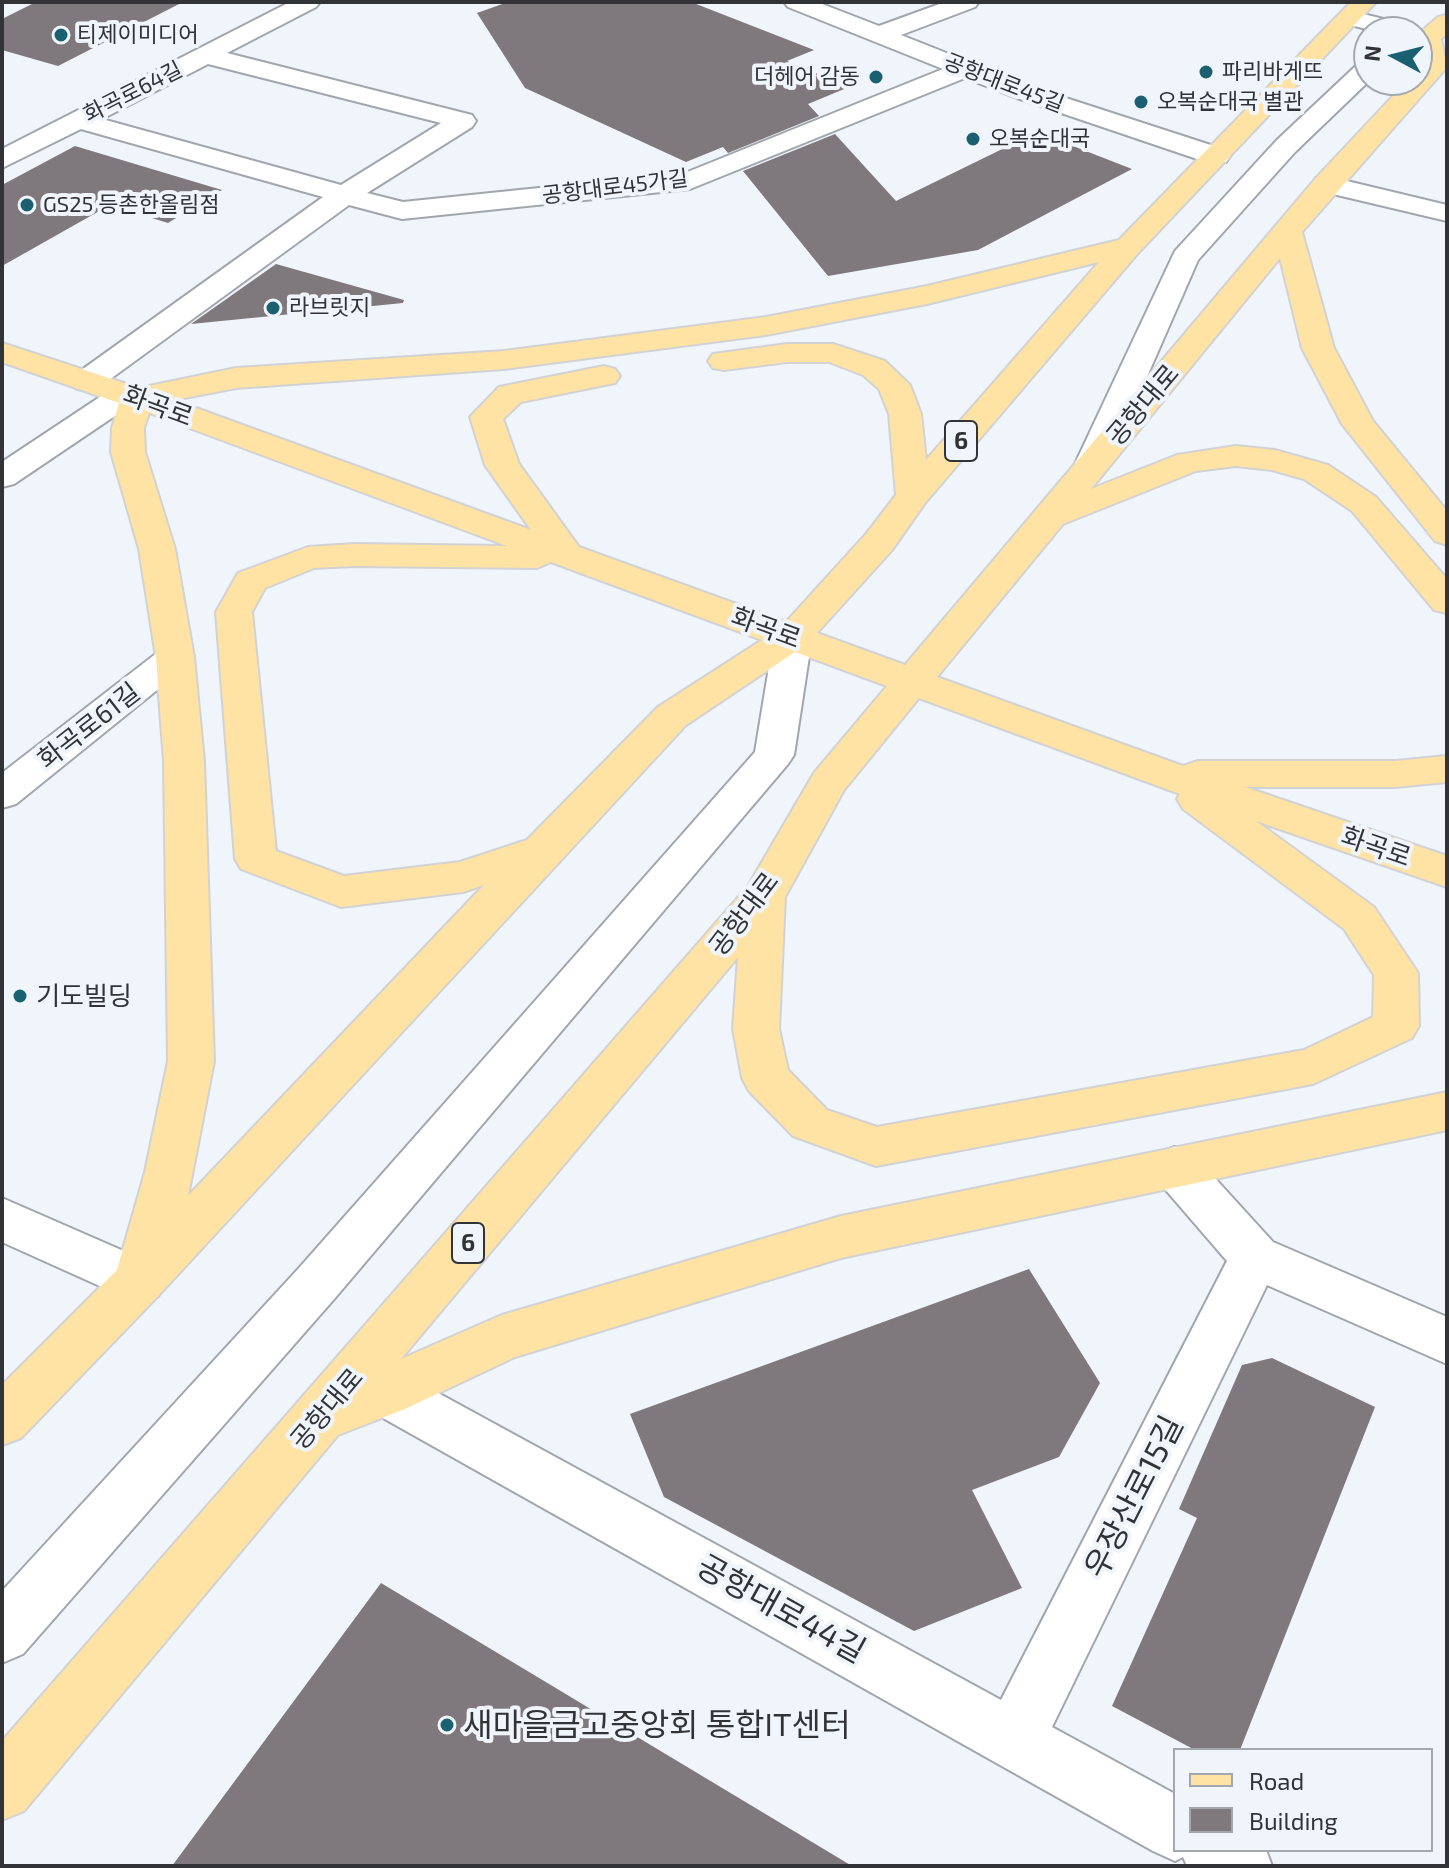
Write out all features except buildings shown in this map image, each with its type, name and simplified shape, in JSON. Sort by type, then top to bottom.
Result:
[{"type":"main road","name":"6","points":[[2,1421],[140,1281],[672,716],[793,637],[879,542],[913,496],[1129,246],[1358,10]]},
{"type":"main road","name":"공항대로","points":[[2,1789],[763,897],[828,783],[1326,184],[1407,96]]},
{"type":"main road","points":[[1287,231],[1318,348],[1358,424],[1447,534]]},
{"type":"main road","points":[[140,1281],[170,1172],[191,1061],[184,761],[175,657],[157,549],[128,452],[131,396],[236,378],[504,360],[766,326],[927,295],[1129,246]]},
{"type":"main road","name":"화곡로","points":[[2,352],[131,396],[1164,774],[1447,872]]},
{"type":"main road","points":[[568,557],[502,465],[486,417],[510,394],[572,380],[787,353],[833,353],[874,368],[894,385],[905,414],[913,496]]},
{"type":"main road","points":[[1049,517],[1189,462],[1236,456],[1275,460],[1316,472],[1364,504],[1447,602]]},
{"type":"main road","points":[[542,851],[463,877],[341,892],[256,859],[234,612],[251,581],[308,558],[354,555],[568,557]]},
{"type":"main road","points":[[1164,774],[1395,774],[1447,769]]},
{"type":"main road","points":[[763,897],[756,1029],[766,1078],[810,1123],[876,1147],[1313,1066],[1396,1026],[1396,973],[1359,918],[1164,774]]},
{"type":"main road","points":[[320,1417],[386,1392],[502,1338],[841,1237],[1447,1111]]},
{"type":"street","name":"화곡로64길","points":[[2,160],[308,2]]},
{"type":"street","name":"공항대로45길","points":[[796,2],[1026,93],[1216,156]]},
{"type":"street","points":[[878,35],[967,2]]},
{"type":"street","points":[[1358,10],[1391,2]]},
{"type":"street","points":[[204,55],[463,121],[344,195]]},
{"type":"street","name":"공항대로45가길","points":[[77,120],[402,211],[690,181],[964,69]]},
{"type":"street","points":[[1090,468],[1185,257],[1286,146],[1353,82]]},
{"type":"street","points":[[1326,184],[1447,213]]},
{"type":"street","name":"화곡로","points":[[87,381],[344,195]]},
{"type":"street","points":[[2,477],[131,396]]},
{"type":"street","points":[[2,1634],[317,1283],[774,755],[793,637]]},
{"type":"street","name":"화곡로61길","points":[[2,794],[175,657]]},
{"type":"street","points":[[1175,1167],[1255,1257],[1447,1341]]},
{"type":"street","points":[[2,1219],[140,1281]]},
{"type":"street","name":"우장산로15길","points":[[1014,1738],[1255,1257]]},
{"type":"street","name":"공항대로44길","points":[[386,1392],[1173,1828]]},
{"type":"street","points":[[1216,1852],[1240,1866]]},
{"type":"place","name":"티제이미디어","points":[[61,35]]},
{"type":"place","name":"파리바게뜨","points":[[1206,72]]},
{"type":"place","name":"더헤어 감동","points":[[876,77]]},
{"type":"place","name":"오복순대국 별관","points":[[1141,102]]},
{"type":"place","name":"오복순대국","points":[[973,139]]},
{"type":"place","name":"GS25 등촌한올림점","points":[[27,205]]},
{"type":"place","name":"라브릿지","points":[[273,308]]},
{"type":"place","name":"기도빌딩","points":[[20,996]]},
{"type":"place","name":"새마을금고중앙회 통합IT센터","points":[[447,1725]]}]
